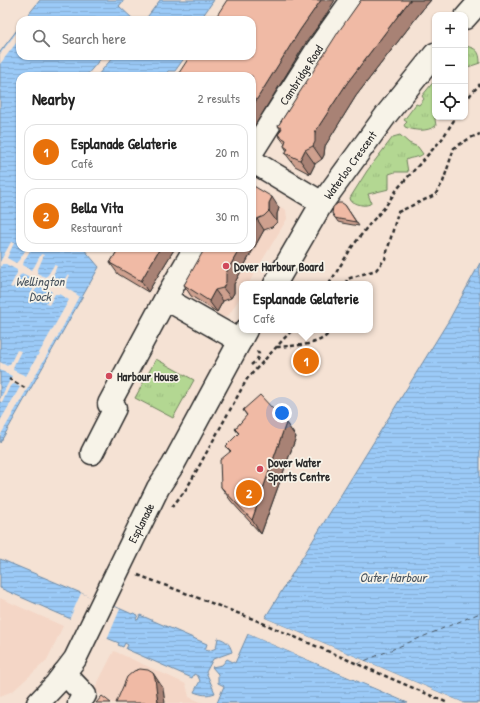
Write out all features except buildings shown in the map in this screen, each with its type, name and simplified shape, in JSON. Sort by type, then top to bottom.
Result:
[{"type":"street","name":"Cambridge Road","points":[[256,146],[318,48],[352,0]]},
{"type":"street","points":[[468,15],[480,1]]},
{"type":"street","name":"Waterloo Crescent","points":[[277,281],[322,203],[386,115],[432,58]]},
{"type":"street","points":[[256,163],[322,203]]},
{"type":"street","points":[[92,453],[115,408],[108,404],[193,252]]},
{"type":"street","points":[[167,296],[173,303],[243,335]]},
{"type":"street","name":"Esplanade","points":[[38,703],[70,666],[158,488],[173,465],[243,335]]},
{"type":"street","points":[[70,666],[85,695],[79,703]]},
{"type":"path","points":[[468,98],[480,84]]},
{"type":"path","points":[[331,281],[352,247],[368,226],[385,207],[398,188],[442,139],[454,120]]},
{"type":"path","points":[[347,281],[347,279],[376,270],[386,259],[398,212],[435,195],[443,182],[454,148],[470,138],[480,134]]},
{"type":"path","points":[[170,510],[186,488],[247,379],[289,333]]},
{"type":"path","points":[[276,347],[310,344],[327,336],[329,333]]},
{"type":"path","points":[[9,379],[25,388]]},
{"type":"path","points":[[138,575],[253,619],[448,703]]},
{"type":"shaded area","points":[[256,193],[286,210],[287,219],[250,281],[239,281],[239,299],[229,315],[223,317],[184,294],[184,291],[207,252],[256,252]]},
{"type":"shaded area","points":[[0,598],[63,626],[47,660],[13,691],[0,696]]},
{"type":"shaded area","points":[[114,651],[186,684],[189,697],[203,703],[113,703],[94,690]]},
{"type":"green space","points":[[468,47],[477,51],[480,63],[468,67]]},
{"type":"green space","points":[[432,84],[432,120],[435,120],[436,126],[420,130],[405,127],[404,125],[407,122],[404,120],[416,104],[419,105],[424,99],[422,96]]},
{"type":"green space","points":[[400,135],[409,143],[418,147],[423,154],[406,160],[408,172],[395,172],[389,174],[389,189],[368,194],[371,202],[370,204],[362,205],[351,201],[350,198],[367,171],[393,137]]},
{"type":"green space","points":[[156,359],[194,380],[173,418],[135,398]]},
{"type":"water","points":[[40,0],[124,0],[119,6],[130,16],[27,16]]},
{"type":"water","points":[[160,0],[214,0],[203,16],[148,16]]},
{"type":"water","name":"Wellington Dock","points":[[16,31],[16,60],[100,60],[89,72],[16,72],[16,252],[86,252],[99,267],[0,443],[0,52]]},
{"type":"water","points":[[111,60],[183,60],[175,71],[100,72]]},
{"type":"water","name":"Outer Harbour","points":[[480,263],[480,703],[464,703],[265,618],[449,320]]},
{"type":"water","points":[[0,559],[81,593],[113,609],[114,606],[138,615],[136,619],[138,620],[140,615],[207,644],[205,650],[209,651],[216,648],[218,638],[225,641],[229,645],[232,652],[213,659],[206,672],[215,693],[204,695],[194,692],[200,681],[198,676],[194,674],[192,678],[126,649],[128,645],[125,643],[123,647],[118,645],[119,643],[102,636],[103,633],[0,588]]},
{"type":"water","points":[[248,634],[408,703],[217,703],[224,686],[218,683],[218,674],[212,667],[222,665],[227,659],[235,663]]},
{"type":"pier","points":[[16,33],[16,43],[0,64],[0,54]]},
{"type":"pier","points":[[11,242],[14,243],[7,258],[16,263],[24,252],[29,252],[23,265],[31,270],[41,254],[44,255],[37,273],[45,277],[54,265],[57,266],[51,280],[60,286],[68,274],[70,275],[66,288],[79,296],[58,336],[0,436],[0,421],[20,387],[14,384],[10,386],[2,403],[0,401],[12,376],[0,370],[0,362],[7,366],[10,364],[17,350],[21,351],[13,370],[26,376],[69,300],[59,294],[55,294],[49,305],[46,304],[52,292],[41,284],[32,295],[30,295],[36,284],[36,280],[24,274],[20,275],[13,288],[10,287],[17,270],[6,264],[2,264],[0,269],[0,262]]},
{"type":"pier","points":[[81,593],[120,609],[107,640],[101,637],[101,634],[69,620]]},
{"type":"pier","points":[[264,616],[265,618],[464,703],[459,703],[265,620]]},
{"type":"pier","points":[[248,632],[408,701],[410,703],[248,634]]},
{"type":"ferry route","points":[[357,664],[480,613]]},
{"type":"place","name":"Dover Harbour Board","points":[[226,266]]},
{"type":"place","name":"Esplanade Gelaterie","points":[[306,361]]},
{"type":"place","name":"Harbour House","points":[[109,376]]},
{"type":"place","name":"Dover Water Sports Centre","points":[[260,469]]},
{"type":"place","name":"Bella Vita","points":[[249,493]]}]
